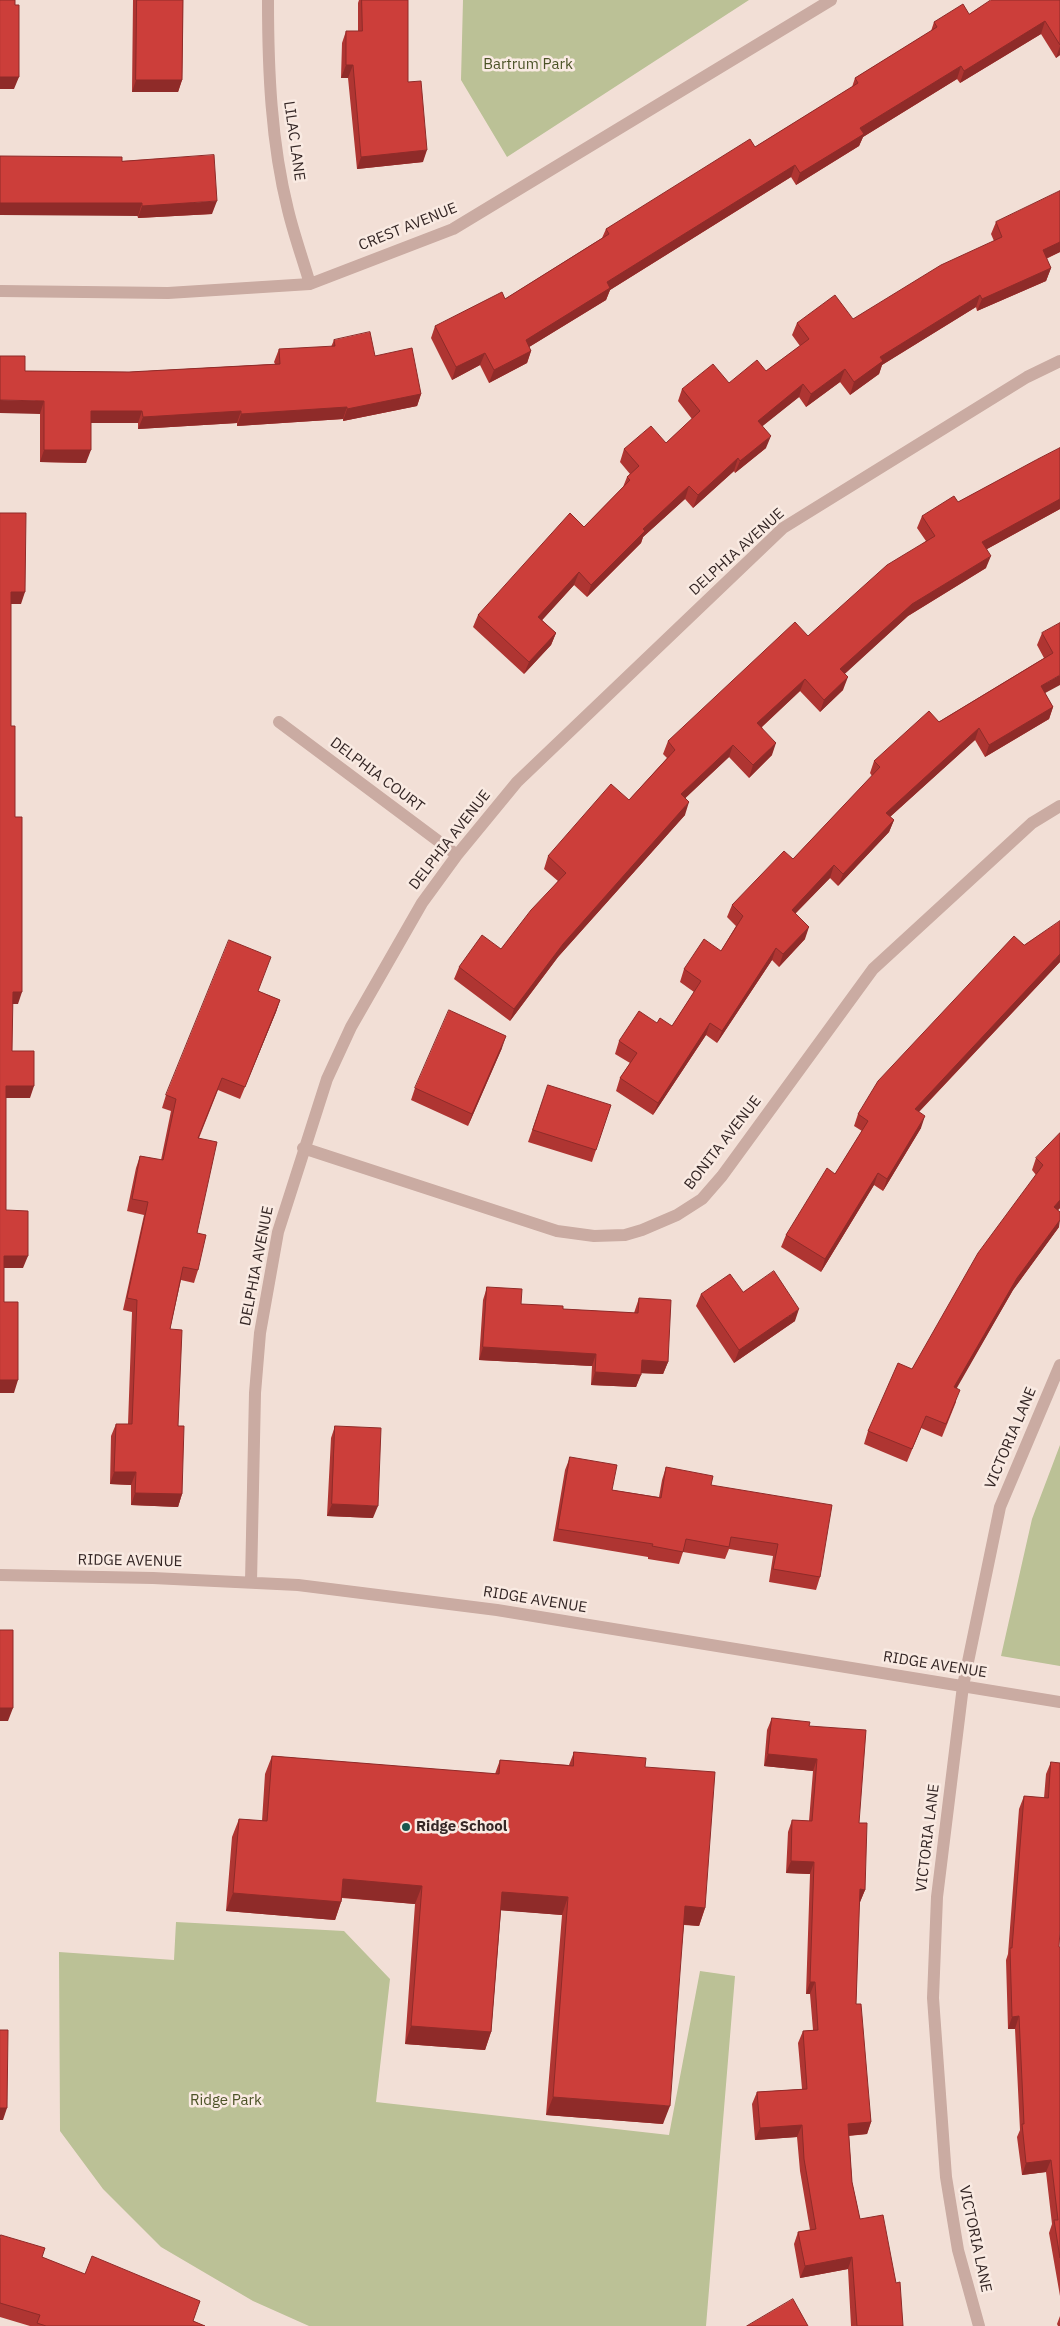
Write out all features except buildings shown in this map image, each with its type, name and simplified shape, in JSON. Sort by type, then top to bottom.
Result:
[{"type":"street","name":"LILAC LANE","points":[[268,0],[268,62],[275,132],[288,210],[310,284]]},
{"type":"street","name":"CREST AVENUE","points":[[0,291],[168,294],[310,284],[453,230],[831,0]]},
{"type":"street","name":"DELPHIA AVENUE","points":[[251,1582],[255,1392],[260,1333],[278,1232],[303,1148],[327,1079],[351,1027],[422,903],[457,855],[517,782],[784,528],[1026,377],[1060,361]]},
{"type":"street","name":"DELPHIA COURT","points":[[279,722],[457,855]]},
{"type":"street","name":"BONITA AVENUE","points":[[303,1148],[557,1231],[594,1236],[625,1235],[677,1215],[702,1199],[722,1176],[873,969],[1032,823],[1060,806]]},
{"type":"street","name":"VICTORIA LANE","points":[[979,2326],[958,2250],[946,2177],[933,1998],[937,1897],[963,1686],[1000,1507],[1060,1365]]},
{"type":"street","name":"RIDGE AVENUE","points":[[0,1575],[251,1582],[497,1610],[1060,1702]]},
{"type":"green space","name":"Bartrum Park","points":[[463,0],[749,0],[507,157],[461,80]]},
{"type":"green space","points":[[1060,1445],[1060,1666],[1001,1656],[1032,1519]]},
{"type":"green space","name":"Ridge Park","points":[[176,1922],[344,1931],[390,1979],[376,2102],[669,2135],[700,1971],[735,1976],[706,2326],[309,2326],[253,2301],[161,2247],[103,2189],[60,2131],[59,1952],[174,1960]]},
{"type":"place","name":"Ridge School","points":[[406,1827]]}]
